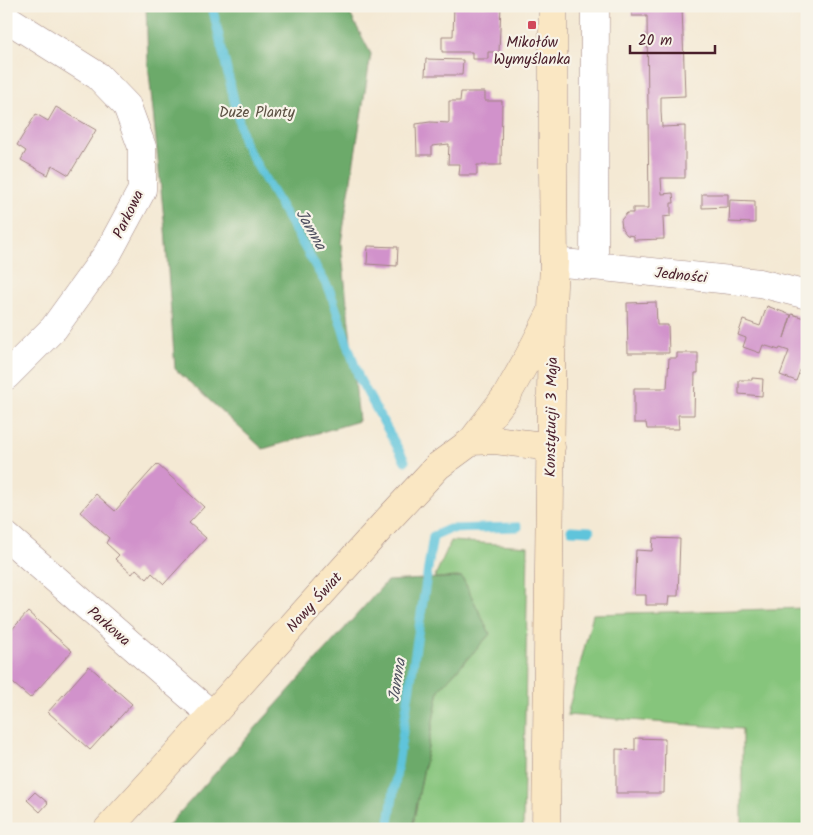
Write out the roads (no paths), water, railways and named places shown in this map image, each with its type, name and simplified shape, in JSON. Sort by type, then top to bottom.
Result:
[{"type":"street","name":"Konstytucji 3 Maja","points":[[546,829],[554,262],[553,6]]},
{"type":"street","points":[[594,266],[595,6]]},
{"type":"street","name":"Parkowa","points":[[6,18],[98,76],[127,106],[142,146],[142,190],[108,253],[54,328],[6,376]]},
{"type":"street","name":"Jedności","points":[[554,262],[760,284],[807,295]]},
{"type":"street","name":"Nowy Świat","points":[[108,829],[438,466],[472,441],[507,395],[552,310]]},
{"type":"street","points":[[472,441],[495,440],[551,447]]},
{"type":"street","name":"Parkowa","points":[[6,536],[212,716]]},
{"type":"waterway","name":"Jamna","points":[[212,6],[244,143],[330,291],[359,378],[405,461]]},
{"type":"waterway","name":"Jamna","points":[[388,829],[433,536],[449,529],[518,527]]},
{"type":"waterway","points":[[571,530],[590,531]]},
{"type":"place","name":"Mikołów Wymyślanka","points":[[532,25]]},
{"type":"park label","name":"Duże Planty","points":[[257,112]]}]
